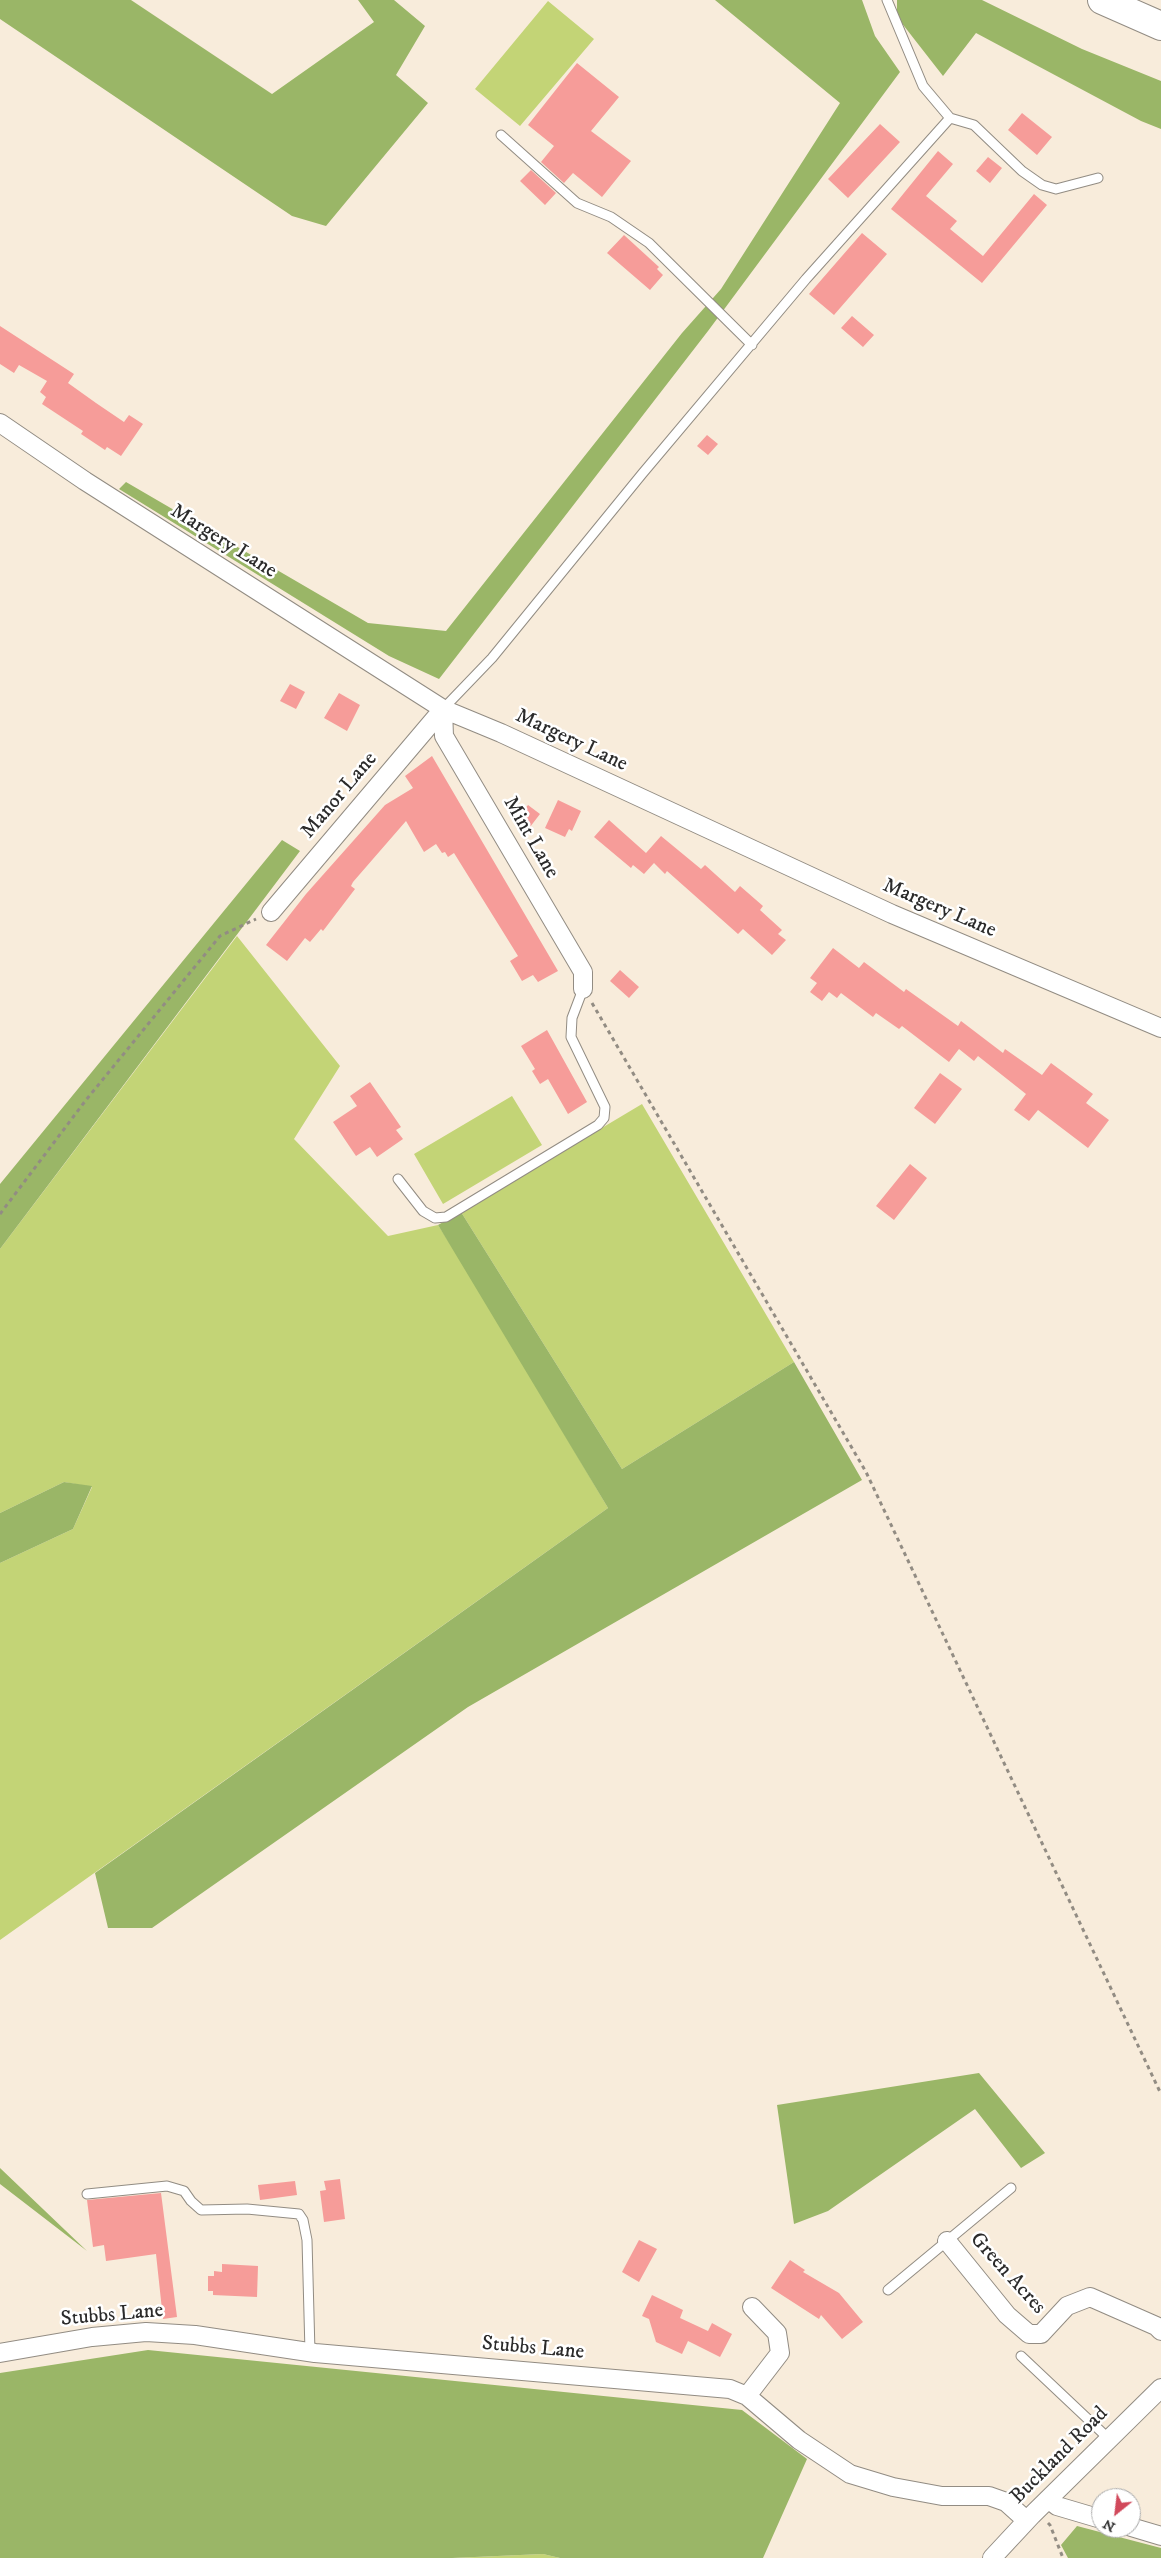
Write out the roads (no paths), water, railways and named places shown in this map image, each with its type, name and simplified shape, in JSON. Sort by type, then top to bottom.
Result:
[{"type":"highway","points":[[1102,0],[1161,26]]},
{"type":"street","name":"Margery Lane","points":[[0,423],[85,481],[443,709],[892,914],[1161,1028]]},
{"type":"street","name":"Manor Lane","points":[[271,912],[443,709]]},
{"type":"street","name":"Mint Lane","points":[[443,709],[444,736],[583,972],[583,989]]},
{"type":"street","name":"Green Acres","points":[[948,2242],[1007,2314],[1029,2334],[1042,2334],[1067,2306],[1090,2297],[1156,2326],[1161,2331]]},
{"type":"street","points":[[746,2396],[780,2353],[777,2333],[752,2307]]},
{"type":"street","name":"Stubbs Lane","points":[[0,2353],[92,2337],[146,2332],[195,2335],[310,2352],[730,2389],[746,2396],[799,2440],[850,2474],[893,2487],[942,2496],[989,2496],[1006,2502],[1029,2518]]},
{"type":"street","name":"Buckland Road","points":[[992,2558],[1029,2518],[1161,2388]]},
{"type":"street","points":[[1048,2499],[1057,2506],[1091,2516]]},
{"type":"street","points":[[1141,2531],[1161,2536]]},
{"type":"lane","points":[[887,0],[923,86],[950,118],[974,126],[1022,171],[1042,185],[1056,189],[1098,178]]},
{"type":"lane","points":[[443,709],[492,658],[648,467],[806,279],[950,118]]},
{"type":"lane","points":[[500,135],[577,203],[611,217],[649,242],[752,345]]},
{"type":"lane","points":[[398,1179],[423,1212],[435,1218],[446,1217],[598,1125],[604,1118],[605,1107],[571,1037],[572,1018],[583,989]]},
{"type":"lane","points":[[87,2194],[168,2186],[184,2191],[191,2201],[202,2210],[247,2209],[299,2214],[303,2220],[307,2240],[310,2352]]},
{"type":"lane","points":[[888,2290],[1011,2188]]},
{"type":"lane","points":[[1021,2356],[1110,2439]]}]
